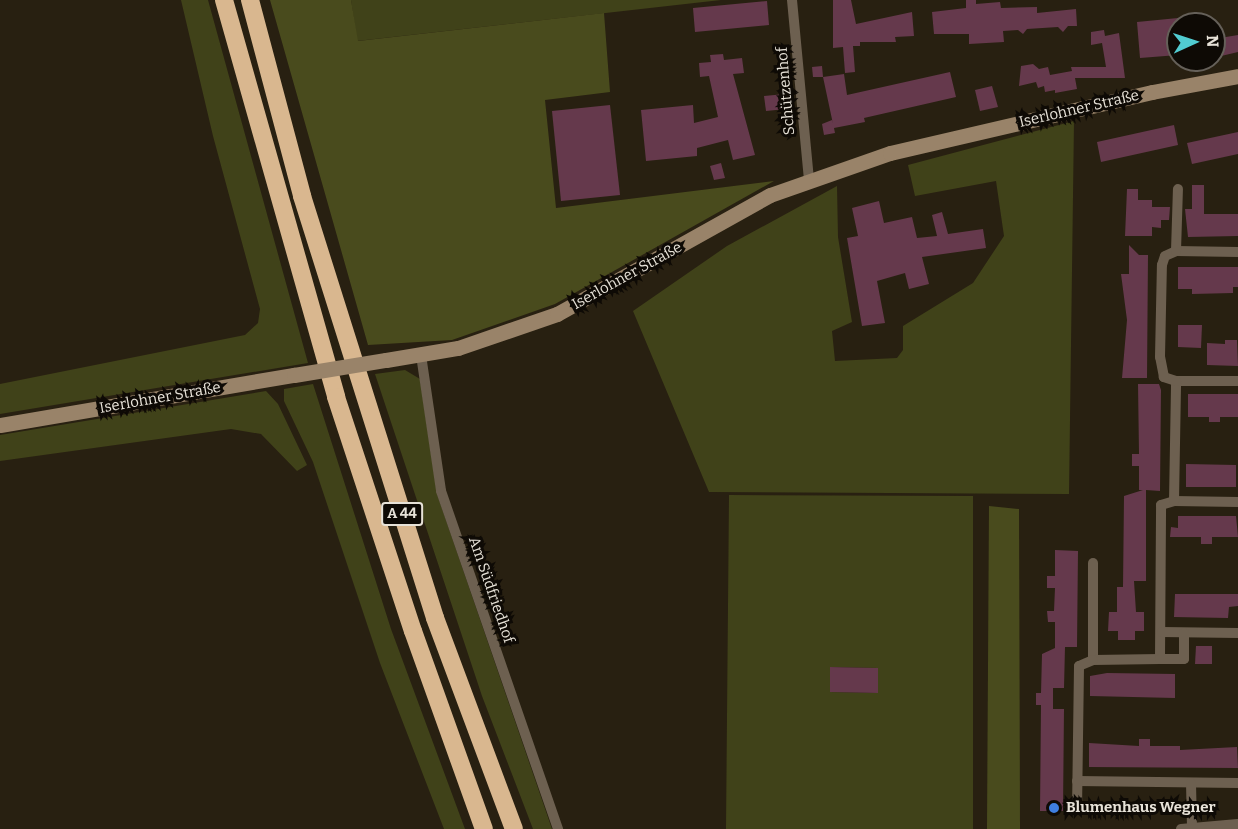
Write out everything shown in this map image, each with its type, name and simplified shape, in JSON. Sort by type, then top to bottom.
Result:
[{"type":"highway","name":"A 44","points":[[224,0],[336,397],[413,631],[484,829]]},
{"type":"highway","name":"A 44","points":[[249,0],[302,196],[435,618],[514,829]]},
{"type":"main road","name":"Iserlohner Straße","points":[[0,425],[458,348],[557,314],[770,195],[809,180],[890,153],[1152,92],[1238,76]]},
{"type":"street","name":"Schützenhof","points":[[792,0],[809,180]]},
{"type":"street","points":[[1176,251],[1178,189]]},
{"type":"street","points":[[1238,252],[1176,251],[1165,256],[1162,265],[1160,357],[1164,376],[1176,381],[1238,381]]},
{"type":"street","name":"Am Südfriedhof","points":[[421,355],[441,492],[558,829]]},
{"type":"street","points":[[1174,501],[1176,381]]},
{"type":"street","points":[[1160,659],[1161,505],[1174,501],[1238,502]]},
{"type":"street","points":[[1093,660],[1094,563]]},
{"type":"street","points":[[1161,632],[1238,633]]},
{"type":"street","points":[[1077,810],[1079,666],[1093,660],[1184,659],[1184,633]]},
{"type":"street","points":[[1077,781],[1238,783]]},
{"type":"street","points":[[1191,783],[1187,829],[1238,824]]},
{"type":"green space","points":[[181,0],[208,0],[308,363],[0,414],[0,384],[245,335],[258,323],[260,309],[213,136]]},
{"type":"green space","points":[[270,0],[351,0],[358,41],[604,13],[610,92],[545,100],[556,208],[774,181],[555,304],[452,340],[368,345]]},
{"type":"green space","points":[[351,0],[721,0],[357,41]]},
{"type":"green space","points":[[1074,121],[1069,494],[709,492],[633,311],[727,246],[837,186],[838,237],[852,322],[832,331],[835,361],[897,358],[903,350],[903,326],[973,283],[1004,236],[996,181],[915,196],[908,165]]},
{"type":"green space","points":[[405,370],[420,379],[437,494],[552,829],[533,829],[482,696],[375,374]]},
{"type":"green space","points":[[313,384],[391,629],[465,829],[444,829],[380,663],[313,462],[284,401],[284,389]]},
{"type":"green space","points":[[266,391],[278,404],[307,465],[297,471],[261,434],[231,429],[0,461],[0,435]]},
{"type":"green space","points":[[729,495],[973,496],[973,829],[726,829]],"holes":[[[830,667],[878,668],[878,693],[830,692]]]},
{"type":"green space","points":[[989,506],[1019,509],[1020,829],[987,829]]},
{"type":"building","points":[[833,0],[851,0],[856,24],[912,12],[914,36],[895,37],[896,42],[860,42],[860,46],[853,46],[855,72],[845,73],[843,47],[833,48]]},
{"type":"building","points":[[966,0],[976,0],[976,4],[1000,2],[1001,8],[1037,7],[1037,13],[1076,9],[1077,26],[1068,26],[1063,32],[1058,27],[1027,29],[1023,34],[1018,30],[1003,31],[1004,42],[969,44],[969,34],[934,34],[932,12],[966,8]]},
{"type":"building","points":[[767,1],[769,25],[695,32],[693,8]]},
{"type":"building","points":[[1166,19],[1166,56],[1140,58],[1137,22]]},
{"type":"building","points":[[1104,30],[1105,36],[1119,33],[1125,78],[1075,78],[1077,89],[1055,93],[1055,90],[1045,92],[1044,86],[1038,88],[1036,82],[1019,86],[1021,66],[1033,64],[1039,69],[1048,67],[1050,75],[1072,71],[1071,67],[1106,67],[1102,43],[1091,45],[1091,32]]},
{"type":"building","points":[[1238,35],[1238,52],[1226,55],[1226,37]]},
{"type":"building","points":[[723,54],[724,60],[742,58],[744,73],[733,74],[755,155],[733,160],[728,140],[697,148],[697,156],[646,161],[641,110],[693,105],[694,123],[718,117],[709,76],[700,77],[699,63],[711,62],[710,55]]},
{"type":"building","points":[[822,66],[823,77],[813,77],[812,67]]},
{"type":"building","points":[[950,72],[956,97],[864,118],[865,122],[834,128],[835,133],[824,135],[822,124],[832,120],[833,124],[823,77],[844,74],[847,95]]},
{"type":"building","points":[[992,86],[998,107],[980,111],[975,90]]},
{"type":"building","points":[[785,94],[786,109],[766,111],[764,96]]},
{"type":"building","points":[[610,105],[620,195],[561,201],[552,111]]},
{"type":"building","points":[[1174,125],[1178,145],[1101,162],[1097,142]]},
{"type":"building","points":[[1238,132],[1238,154],[1192,164],[1187,143]]},
{"type":"building","points":[[721,163],[725,178],[714,180],[710,166]]},
{"type":"building","points":[[1192,185],[1204,185],[1204,214],[1238,214],[1238,236],[1188,237],[1185,209],[1192,209]]},
{"type":"building","points":[[1127,189],[1138,189],[1138,200],[1152,200],[1152,207],[1170,207],[1169,220],[1161,220],[1161,228],[1152,227],[1152,236],[1125,236]]},
{"type":"building","points":[[879,201],[884,223],[912,217],[917,238],[937,236],[932,215],[942,212],[948,234],[983,229],[986,248],[922,257],[929,284],[909,289],[905,273],[877,281],[885,323],[862,326],[847,238],[858,236],[852,208]]},
{"type":"building","points":[[1129,245],[1139,255],[1148,255],[1147,378],[1122,378],[1127,320],[1121,274],[1129,274]]},
{"type":"building","points":[[1178,267],[1238,267],[1238,287],[1233,287],[1233,293],[1192,294],[1192,289],[1178,289]]},
{"type":"building","points":[[1178,325],[1202,325],[1201,348],[1178,347]]},
{"type":"building","points":[[1225,340],[1237,340],[1238,366],[1207,365],[1207,343],[1225,344]]},
{"type":"building","points":[[1138,384],[1159,384],[1161,390],[1160,491],[1146,490],[1146,581],[1134,581],[1136,612],[1144,612],[1144,631],[1135,631],[1135,640],[1118,640],[1118,631],[1108,631],[1109,612],[1117,612],[1117,587],[1123,587],[1124,496],[1143,490],[1139,490],[1139,466],[1132,466],[1132,454],[1139,454]]},
{"type":"building","points":[[1188,394],[1238,394],[1238,417],[1220,417],[1220,422],[1209,422],[1209,417],[1188,417]]},
{"type":"building","points":[[1186,464],[1236,465],[1236,487],[1186,487]]},
{"type":"building","points":[[1178,516],[1236,516],[1238,537],[1212,537],[1212,544],[1201,544],[1201,537],[1170,537],[1171,527],[1178,528]]},
{"type":"building","points":[[1055,550],[1078,551],[1077,647],[1065,647],[1064,688],[1053,688],[1053,709],[1064,709],[1063,811],[1040,811],[1041,705],[1036,705],[1036,693],[1041,693],[1042,654],[1055,648],[1055,622],[1048,622],[1047,611],[1054,611],[1055,588],[1047,588],[1047,576],[1055,576]]},
{"type":"building","points":[[1175,594],[1238,594],[1238,606],[1229,607],[1228,618],[1174,617]]},
{"type":"building","points":[[1196,646],[1212,646],[1212,664],[1195,664]]},
{"type":"building","points":[[830,667],[878,668],[878,693],[830,692]]},
{"type":"building","points":[[1107,673],[1175,674],[1175,698],[1090,696],[1090,676]]},
{"type":"building","points":[[1139,739],[1150,739],[1150,746],[1180,746],[1180,750],[1237,747],[1238,768],[1089,767],[1089,743],[1139,746]]},
{"type":"place","name":"Blumenhaus Wegner","points":[[1054,808]]}]
